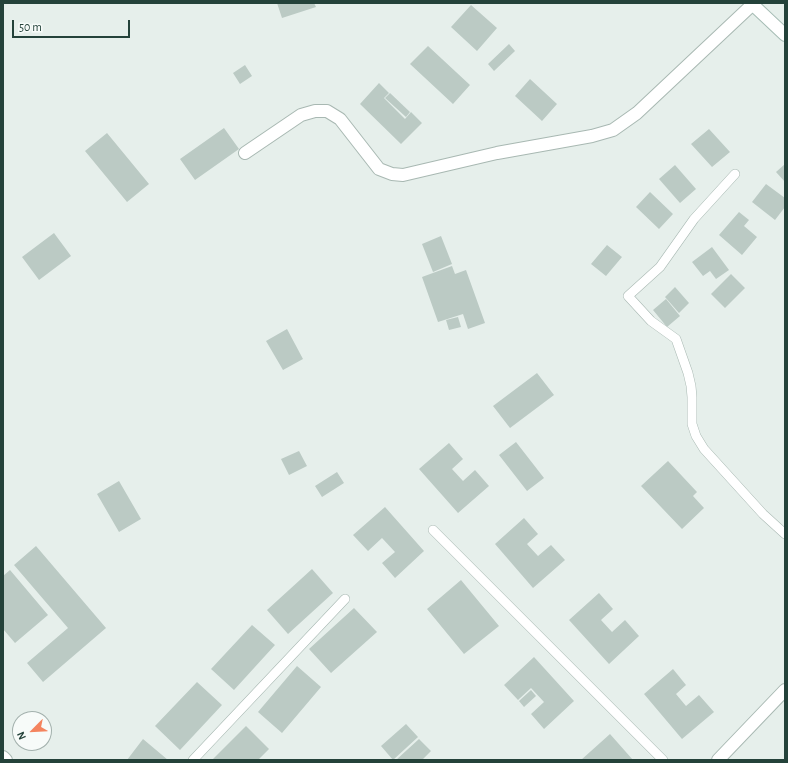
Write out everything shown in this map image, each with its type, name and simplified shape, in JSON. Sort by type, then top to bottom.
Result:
[{"type":"street","points":[[245,153],[301,115],[315,111],[328,112],[340,119],[379,169],[392,174],[403,175],[497,153],[599,134],[613,130],[637,113],[752,4],[785,35]]},
{"type":"street","points":[[718,760],[785,690]]},
{"type":"street","points":[[3,757],[6,760]]},
{"type":"lane","points":[[736,174],[694,219],[660,267],[628,296],[651,321],[676,339],[691,386],[692,424],[696,436],[704,449],[764,514],[785,534]]},
{"type":"lane","points":[[432,530],[663,760]]},
{"type":"lane","points":[[193,760],[345,599]]},
{"type":"building","points":[[277,3],[314,3],[316,7],[282,18]]},
{"type":"building","points":[[471,5],[497,28],[477,51],[451,27]]},
{"type":"building","points":[[509,44],[515,51],[494,71],[488,64]]},
{"type":"building","points":[[428,46],[470,85],[453,104],[410,64]]},
{"type":"building","points":[[245,65],[252,76],[240,84],[233,73]]},
{"type":"building","points":[[530,79],[557,104],[542,121],[515,96]]},
{"type":"building","points":[[379,83],[389,93],[384,98],[405,119],[411,112],[422,123],[401,144],[360,104]]},
{"type":"building","points":[[390,93],[410,112],[406,117],[385,98]]},
{"type":"building","points":[[224,128],[239,149],[195,180],[180,159]]},
{"type":"building","points":[[709,129],[730,152],[712,167],[691,144]]},
{"type":"building","points":[[107,133],[149,184],[127,202],[85,151]]},
{"type":"building","points":[[785,164],[785,182],[776,172]]},
{"type":"building","points":[[675,165],[696,189],[680,203],[659,179]]},
{"type":"building","points":[[766,184],[785,198],[785,207],[775,220],[752,202]]},
{"type":"building","points":[[650,192],[673,214],[659,229],[636,207]]},
{"type":"building","points":[[739,212],[749,220],[744,226],[757,237],[742,255],[719,235]]},
{"type":"building","points":[[54,233],[71,256],[39,280],[22,257]]},
{"type":"building","points":[[441,236],[452,264],[433,272],[422,244]]},
{"type":"building","points":[[607,245],[622,257],[606,276],[591,264]]},
{"type":"building","points":[[712,247],[729,270],[716,279],[710,271],[703,276],[692,262]]},
{"type":"building","points":[[452,266],[455,274],[466,270],[485,323],[468,329],[463,314],[438,322],[422,277]]},
{"type":"building","points":[[731,274],[745,288],[725,308],[711,294]]},
{"type":"building","points":[[675,287],[689,303],[679,313],[665,297]]},
{"type":"building","points":[[666,299],[680,316],[667,327],[653,310]]},
{"type":"building","points":[[458,317],[461,327],[449,330],[446,320]]},
{"type":"building","points":[[287,329],[303,359],[283,370],[266,341]]},
{"type":"building","points":[[537,373],[554,395],[510,428],[493,406]]},
{"type":"building","points":[[516,442],[544,478],[527,491],[499,455]]},
{"type":"building","points":[[449,443],[463,459],[452,469],[463,481],[475,470],[489,486],[458,513],[419,469]]},
{"type":"building","points":[[299,451],[307,466],[289,475],[281,459]]},
{"type":"building","points":[[668,461],[697,492],[693,496],[704,508],[682,529],[641,486]]},
{"type":"building","points":[[337,472],[344,483],[322,497],[315,486]]},
{"type":"building","points":[[119,481],[141,519],[119,532],[97,494]]},
{"type":"building","points":[[385,507],[424,551],[395,578],[382,563],[395,552],[382,538],[368,551],[353,535]]},
{"type":"building","points":[[524,518],[538,534],[527,544],[538,556],[551,545],[565,560],[533,588],[495,544]]},
{"type":"building","points":[[36,546],[106,628],[43,682],[27,663],[68,628],[14,565]]},
{"type":"building","points":[[312,569],[333,593],[288,634],[267,610]]},
{"type":"building","points":[[10,570],[48,615],[15,643],[3,629],[3,576]]},
{"type":"building","points":[[461,580],[499,626],[464,654],[427,609]]},
{"type":"building","points":[[599,593],[613,609],[601,620],[612,632],[625,620],[639,636],[609,664],[569,620]]},
{"type":"building","points":[[354,608],[377,632],[331,673],[309,649]]},
{"type":"building","points":[[252,625],[275,645],[234,690],[211,669]]},
{"type":"building","points":[[534,657],[574,701],[544,729],[531,714],[544,702],[531,688],[518,700],[504,685]]},
{"type":"building","points":[[297,666],[321,687],[282,733],[258,712]]},
{"type":"building","points":[[673,669],[686,685],[676,694],[686,706],[699,695],[714,712],[682,739],[644,694]]},
{"type":"building","points":[[197,682],[222,705],[180,750],[155,726]]},
{"type":"building","points":[[531,690],[536,696],[524,707],[519,701]]},
{"type":"building","points":[[406,724],[418,737],[393,760],[381,746]]},
{"type":"building","points":[[246,726],[269,749],[258,760],[212,760]]},
{"type":"building","points":[[610,734],[633,760],[581,760]]},
{"type":"building","points":[[143,739],[168,760],[127,760]]},
{"type":"building","points":[[419,739],[431,751],[422,760],[396,760]]}]
